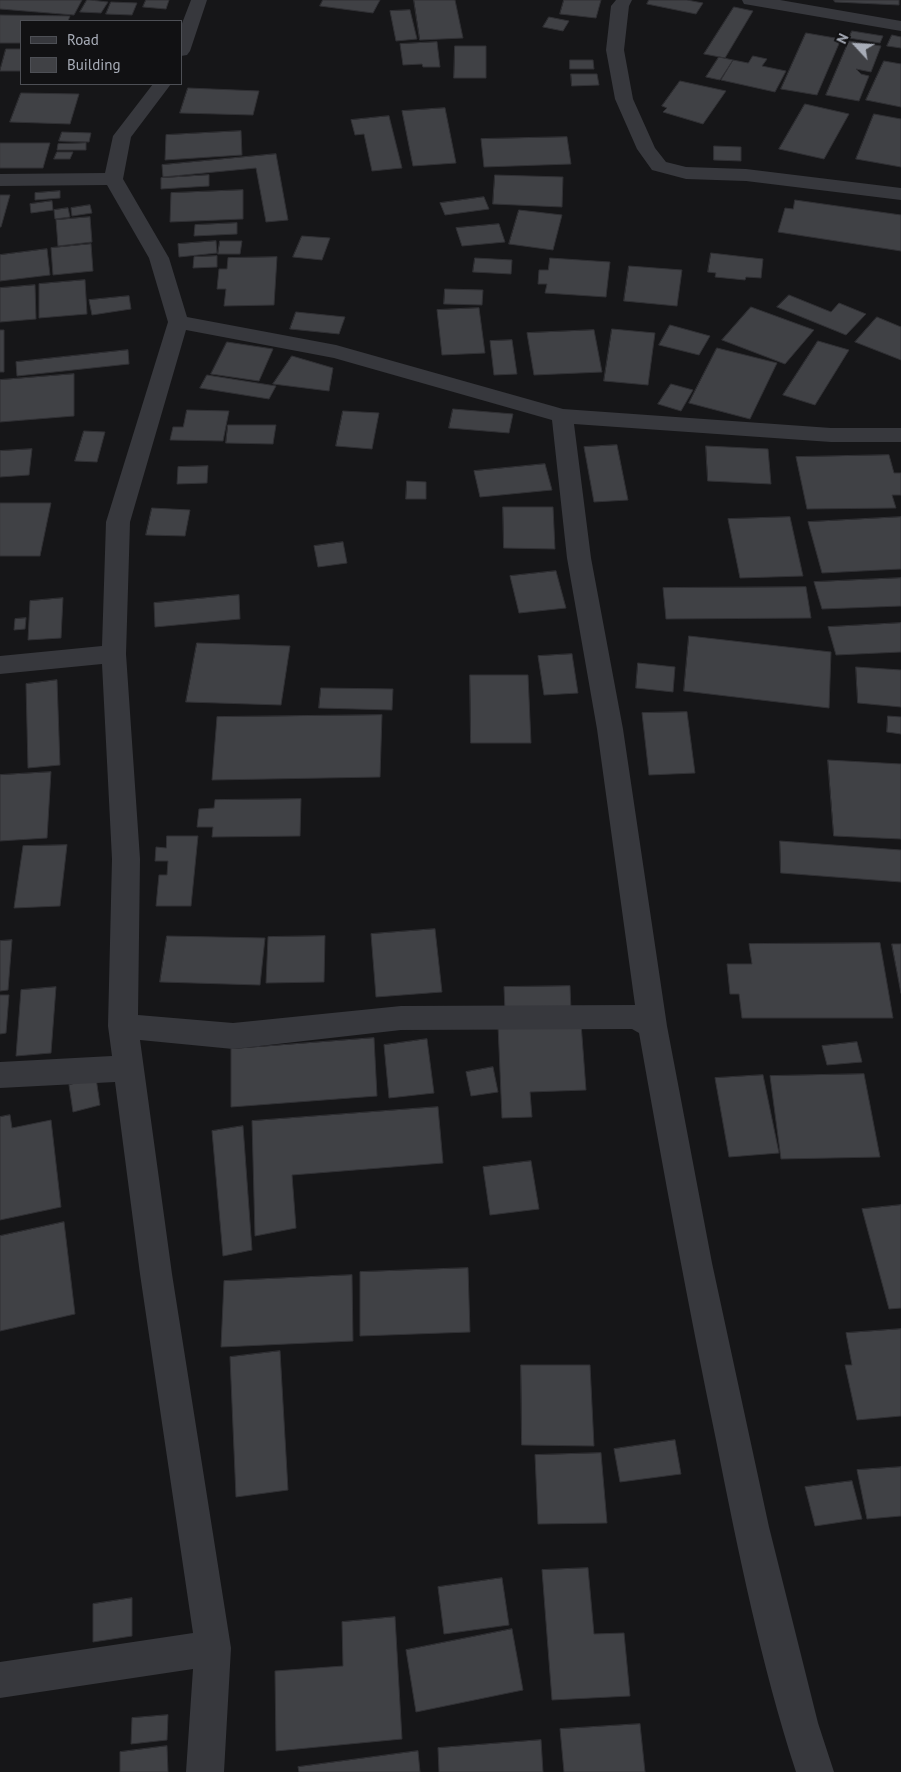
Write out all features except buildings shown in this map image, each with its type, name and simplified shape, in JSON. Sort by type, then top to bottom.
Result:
[{"type":"street","points":[[182,48],[199,0]]},
{"type":"street","points":[[624,0],[620,6],[615,50],[624,98],[646,149],[659,166],[686,174],[746,175],[901,194]]},
{"type":"street","points":[[750,0],[901,26]]},
{"type":"street","points":[[161,85],[122,136],[113,179],[159,258],[178,322],[118,522],[114,654],[126,859],[123,1026],[156,1274],[213,1648],[205,1772]]},
{"type":"street","points":[[0,180],[113,179]]},
{"type":"street","points":[[178,322],[336,352],[562,416],[832,435],[901,434]]},
{"type":"street","points":[[562,416],[579,558],[610,730],[652,1026],[696,1263],[751,1527],[799,1723],[815,1772]]},
{"type":"street","points":[[0,665],[114,654]]},
{"type":"street","points":[[123,1026],[233,1036],[401,1018],[635,1017],[652,1026]]},
{"type":"street","points":[[0,1075],[129,1068]]},
{"type":"street","points":[[0,1680],[213,1648]]}]
